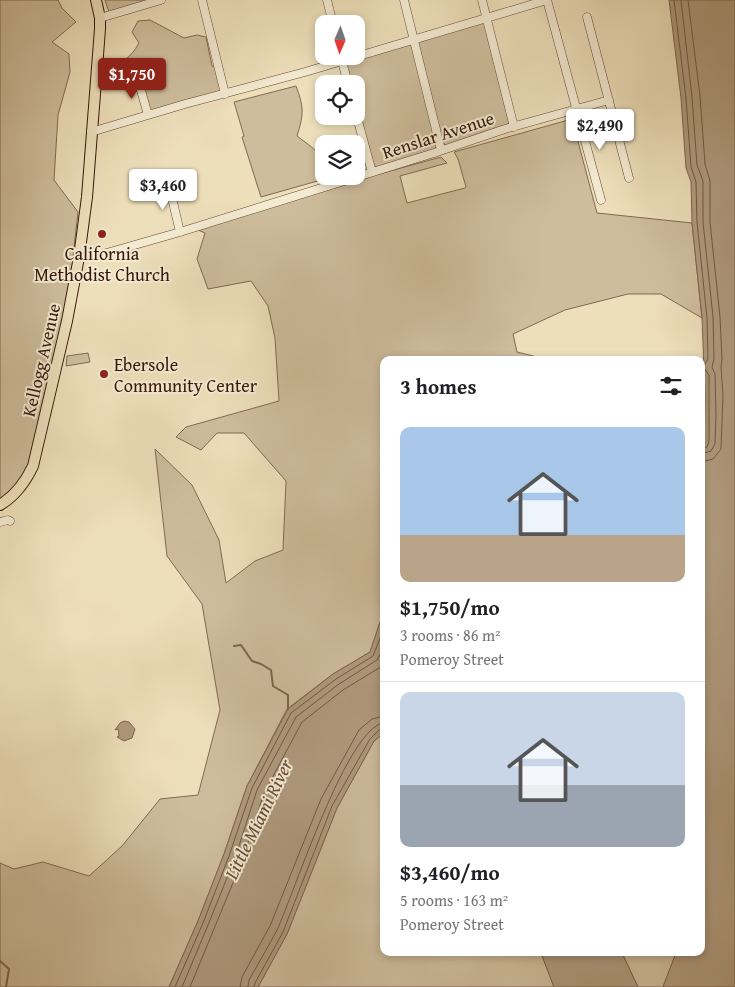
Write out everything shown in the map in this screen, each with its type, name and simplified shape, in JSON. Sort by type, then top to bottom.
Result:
[{"type":"main road","name":"Kellogg Avenue","points":[[0,505],[14,495],[21,487],[33,466],[67,321],[79,257],[87,197],[100,18],[96,0]]},
{"type":"street","points":[[100,18],[161,0]]},
{"type":"street","points":[[202,0],[225,94]]},
{"type":"street","points":[[327,0],[331,15]]},
{"type":"street","points":[[404,0],[442,150]]},
{"type":"street","points":[[482,0],[514,127]]},
{"type":"street","points":[[365,53],[547,0],[601,200]]},
{"type":"street","points":[[587,17],[629,178]]},
{"type":"street","points":[[92,132],[322,65]]},
{"type":"street","points":[[138,80],[148,115]]},
{"type":"street","name":"Renslar Avenue","points":[[79,257],[96,256],[180,232],[514,127],[609,100]]},
{"type":"street","points":[[359,125],[372,172]]},
{"type":"street","points":[[170,185],[180,232]]},
{"type":"street","points":[[0,522],[10,521]]},
{"type":"shaded area","points":[[0,0],[58,0],[62,8],[76,22],[52,42],[69,54],[70,72],[58,115],[54,180],[78,212],[73,256],[79,257],[33,466],[0,505]]},
{"type":"shaded area","points":[[105,0],[151,0],[109,12]]},
{"type":"shaded area","points":[[150,20],[184,38],[197,35],[206,37],[212,66],[218,69],[222,88],[220,92],[149,111],[142,79],[143,63],[132,60],[117,68],[105,81],[106,69],[126,59],[139,43],[132,32],[138,21]]},
{"type":"shaded area","points":[[483,22],[487,26],[509,122],[507,125],[448,146],[440,138],[417,44],[419,41]]},
{"type":"shaded area","points":[[410,44],[413,47],[437,146],[432,151],[383,166],[375,167],[371,164],[361,125],[365,125],[365,75],[349,75],[346,65],[365,65],[365,57]]},
{"type":"shaded area","points":[[296,86],[301,100],[302,111],[297,136],[315,150],[315,182],[261,197],[242,137],[244,136],[234,102]]},
{"type":"shaded area","points":[[572,119],[597,213],[692,223],[702,318],[661,294],[628,294],[565,310],[513,334],[517,352],[533,356],[380,356],[380,623],[370,652],[333,674],[287,709],[247,786],[224,854],[198,921],[169,987],[0,987],[0,863],[14,869],[43,862],[89,876],[122,846],[160,799],[198,795],[220,710],[202,604],[167,556],[155,449],[192,485],[219,540],[226,583],[255,561],[283,550],[286,481],[244,433],[217,433],[201,450],[176,437],[186,427],[279,401],[275,338],[268,306],[251,281],[208,289],[197,259],[205,233],[198,230],[340,185],[365,185],[365,178],[441,157],[447,163],[400,176],[407,203],[465,188],[458,159],[454,152]]},
{"type":"shaded area","points":[[88,353],[90,362],[66,366],[67,356]]},
{"type":"shaded area","points":[[380,736],[380,956],[542,956],[554,987],[258,987],[287,934],[337,808],[374,741]]},
{"type":"shaded area","points":[[623,956],[675,956],[663,987],[638,987]]},
{"type":"water","points":[[669,0],[735,0],[735,987],[663,987],[675,956],[705,956],[705,356],[703,356],[702,318],[692,223],[691,182],[686,168],[681,98]]},
{"type":"water","name":"Little Miami River","points":[[380,622],[380,736],[374,741],[337,808],[287,934],[258,987],[169,987],[198,921],[224,854],[247,786],[288,709],[333,674],[370,652]]},
{"type":"water","points":[[124,721],[129,722],[135,729],[132,738],[124,741],[117,737],[119,736],[118,729],[115,730]]},
{"type":"water","points":[[542,956],[623,956],[638,987],[554,987]]},
{"type":"waterway","points":[[234,646],[241,645],[252,661],[271,670],[273,686],[288,695],[288,709]]},
{"type":"waterway","points":[[0,961],[9,969],[6,987]]},
{"type":"place","name":"California Methodist Church","points":[[102,234]]},
{"type":"place","name":"Ebersole Community Center","points":[[104,374]]}]
